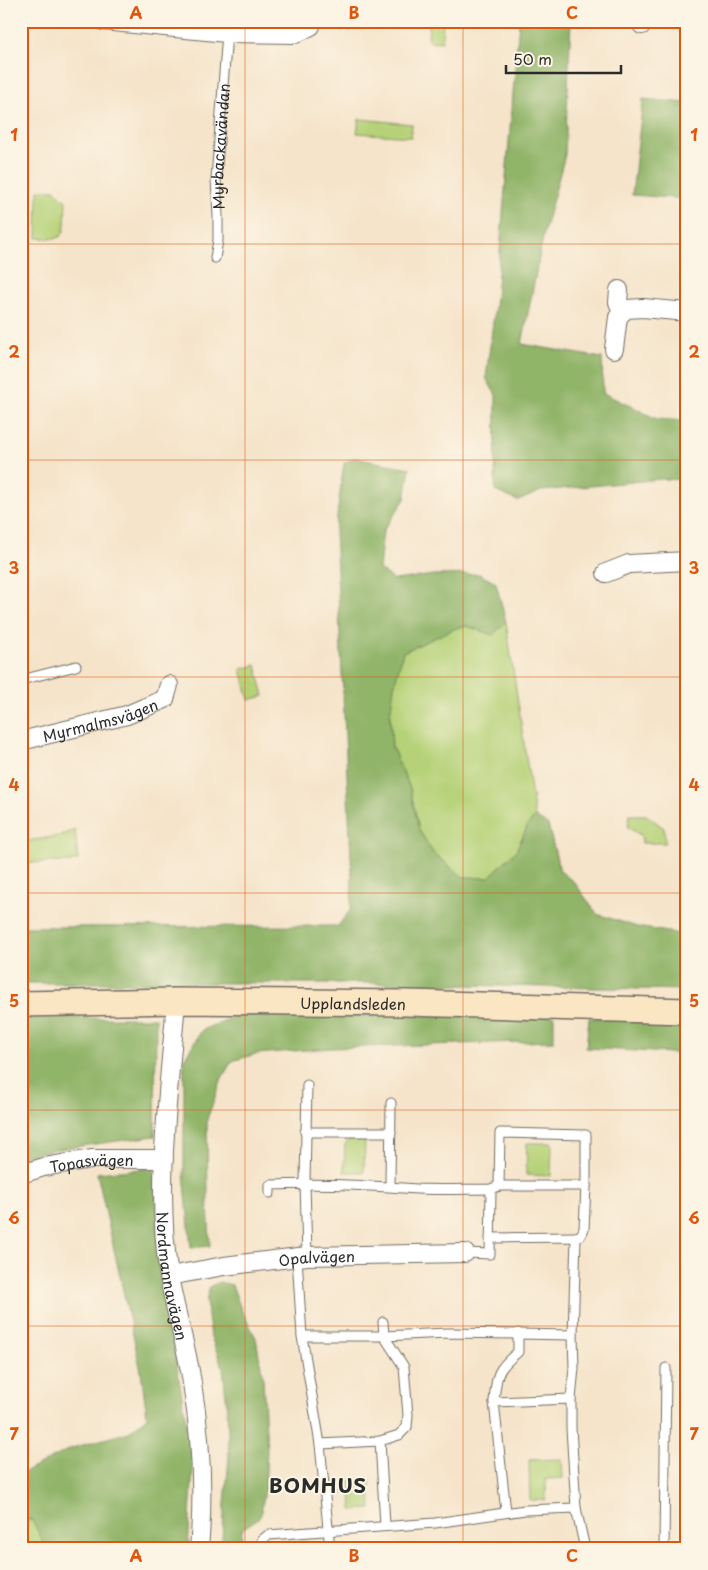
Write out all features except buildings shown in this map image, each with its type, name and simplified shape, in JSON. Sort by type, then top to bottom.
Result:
[{"type":"street","points":[[103,21],[227,33],[295,34],[312,24]]},
{"type":"street","points":[[619,290],[618,302],[622,312]]},
{"type":"street","points":[[614,349],[616,324],[622,312],[626,309],[687,312]]},
{"type":"street","points":[[606,573],[629,564],[687,561]]},
{"type":"street","name":"Myrmalmsvägen","points":[[21,741],[127,715],[165,699],[169,685]]},
{"type":"street","name":"Upplandsleden","points":[[21,1004],[176,1001],[407,1003],[687,1011]]},
{"type":"street","name":"Nordmannavägen","points":[[176,1001],[164,1159],[163,1198],[169,1276],[192,1383],[200,1447],[199,1549]]},
{"type":"street","name":"Topasvägen","points":[[21,1174],[44,1167],[91,1158],[164,1159]]},
{"type":"street","name":"Opalvägen","points":[[169,1276],[302,1256],[465,1253]]},
{"type":"lane","name":"Myrbackavändan","points":[[215,258],[218,240],[216,179],[227,33]]},
{"type":"lane","points":[[21,680],[76,666]]},
{"type":"lane","points":[[306,1085],[302,1336],[320,1444],[330,1549]]},
{"type":"lane","points":[[390,1186],[391,1103]]},
{"type":"lane","points":[[305,1132],[391,1132]]},
{"type":"lane","points":[[465,1253],[490,1254],[490,1238],[500,1133],[586,1135],[584,1229],[581,1235],[576,1237],[490,1238]]},
{"type":"lane","points":[[270,1193],[270,1185],[305,1183],[419,1189],[586,1186]]},
{"type":"lane","points":[[576,1237],[571,1428],[576,1508],[585,1549]]},
{"type":"lane","points":[[320,1444],[380,1441],[399,1435],[407,1427],[408,1415],[404,1367],[384,1336],[383,1322]]},
{"type":"lane","points":[[302,1336],[384,1336],[448,1333],[573,1335]]},
{"type":"lane","points":[[506,1512],[494,1402],[496,1380],[503,1364],[518,1352],[518,1333]]},
{"type":"lane","points":[[664,1549],[666,1368]]},
{"type":"lane","points":[[494,1402],[571,1399]]},
{"type":"lane","points":[[380,1441],[385,1525]]},
{"type":"lane","points":[[261,1544],[262,1540],[268,1535],[385,1525],[435,1523],[506,1512],[576,1508]]},
{"type":"green space","points":[[429,21],[443,21],[442,42],[428,41]]},
{"type":"green space","points":[[519,21],[571,21],[565,155],[544,232],[522,344],[602,358],[603,393],[657,419],[687,421],[687,480],[661,479],[541,491],[518,501],[495,491],[496,395],[486,378],[496,298]]},
{"type":"green space","points":[[21,26],[28,26],[28,39],[21,41]]},
{"type":"green space","points":[[643,99],[687,103],[687,199],[632,195]]},
{"type":"green space","points":[[359,119],[412,124],[411,137],[357,133]]},
{"type":"green space","points":[[38,190],[55,190],[66,201],[64,230],[63,234],[59,237],[37,238]]},
{"type":"green space","points":[[354,458],[410,468],[405,499],[383,531],[379,569],[394,580],[434,575],[479,574],[496,583],[506,622],[493,635],[467,626],[456,628],[403,652],[394,687],[390,716],[392,747],[410,788],[419,830],[433,853],[463,877],[488,878],[516,851],[528,825],[535,817],[548,825],[560,871],[575,883],[597,914],[637,927],[687,935],[687,990],[367,983],[21,983],[21,927],[338,926],[351,909],[352,877],[335,531],[344,463]]},
{"type":"green space","points":[[21,507],[24,507],[25,544],[21,544]]},
{"type":"green space","points":[[506,622],[535,817],[528,825],[516,851],[488,878],[463,877],[433,853],[419,830],[410,788],[392,747],[390,716],[393,687],[403,652],[456,628],[467,626],[493,635]]},
{"type":"green space","points":[[256,665],[264,696],[249,700],[241,669]]},
{"type":"green space","points":[[629,815],[646,815],[664,828],[665,843],[642,843],[641,835],[628,828]]},
{"type":"green space","points":[[75,830],[78,860],[70,862],[21,863],[21,842],[58,836]]},
{"type":"green space","points":[[238,1015],[554,1016],[554,1041],[332,1048],[256,1054],[232,1061],[222,1078],[207,1119],[210,1246],[191,1248],[184,1173],[184,1059],[202,1030]]},
{"type":"green space","points":[[21,1018],[156,1018],[155,1136],[51,1150],[21,1158]]},
{"type":"green space","points":[[589,1018],[687,1021],[687,1054],[586,1048]]},
{"type":"green space","points":[[351,1139],[365,1139],[364,1172],[344,1172],[345,1144]]},
{"type":"green space","points":[[527,1143],[552,1143],[551,1176],[526,1175]]},
{"type":"green space","points":[[154,1168],[161,1266],[193,1466],[188,1549],[42,1549],[42,1539],[32,1520],[21,1518],[21,1474],[72,1448],[129,1432],[147,1417],[141,1371],[97,1173]]},
{"type":"green space","points":[[219,1282],[232,1285],[241,1309],[256,1338],[263,1379],[267,1450],[265,1490],[260,1517],[242,1529],[241,1549],[223,1549],[222,1538],[229,1457],[227,1408],[223,1368],[211,1337],[206,1302],[209,1287]]},
{"type":"green space","points":[[562,1459],[563,1478],[546,1479],[546,1500],[530,1500],[529,1460]]},
{"type":"green space","points":[[370,1480],[371,1509],[352,1510],[351,1492],[332,1492],[332,1481]]},
{"type":"green space","points":[[37,1519],[44,1549],[21,1549],[21,1522]]},
{"type":"district","name":"BOMHUS","points":[[318,1485]]}]
